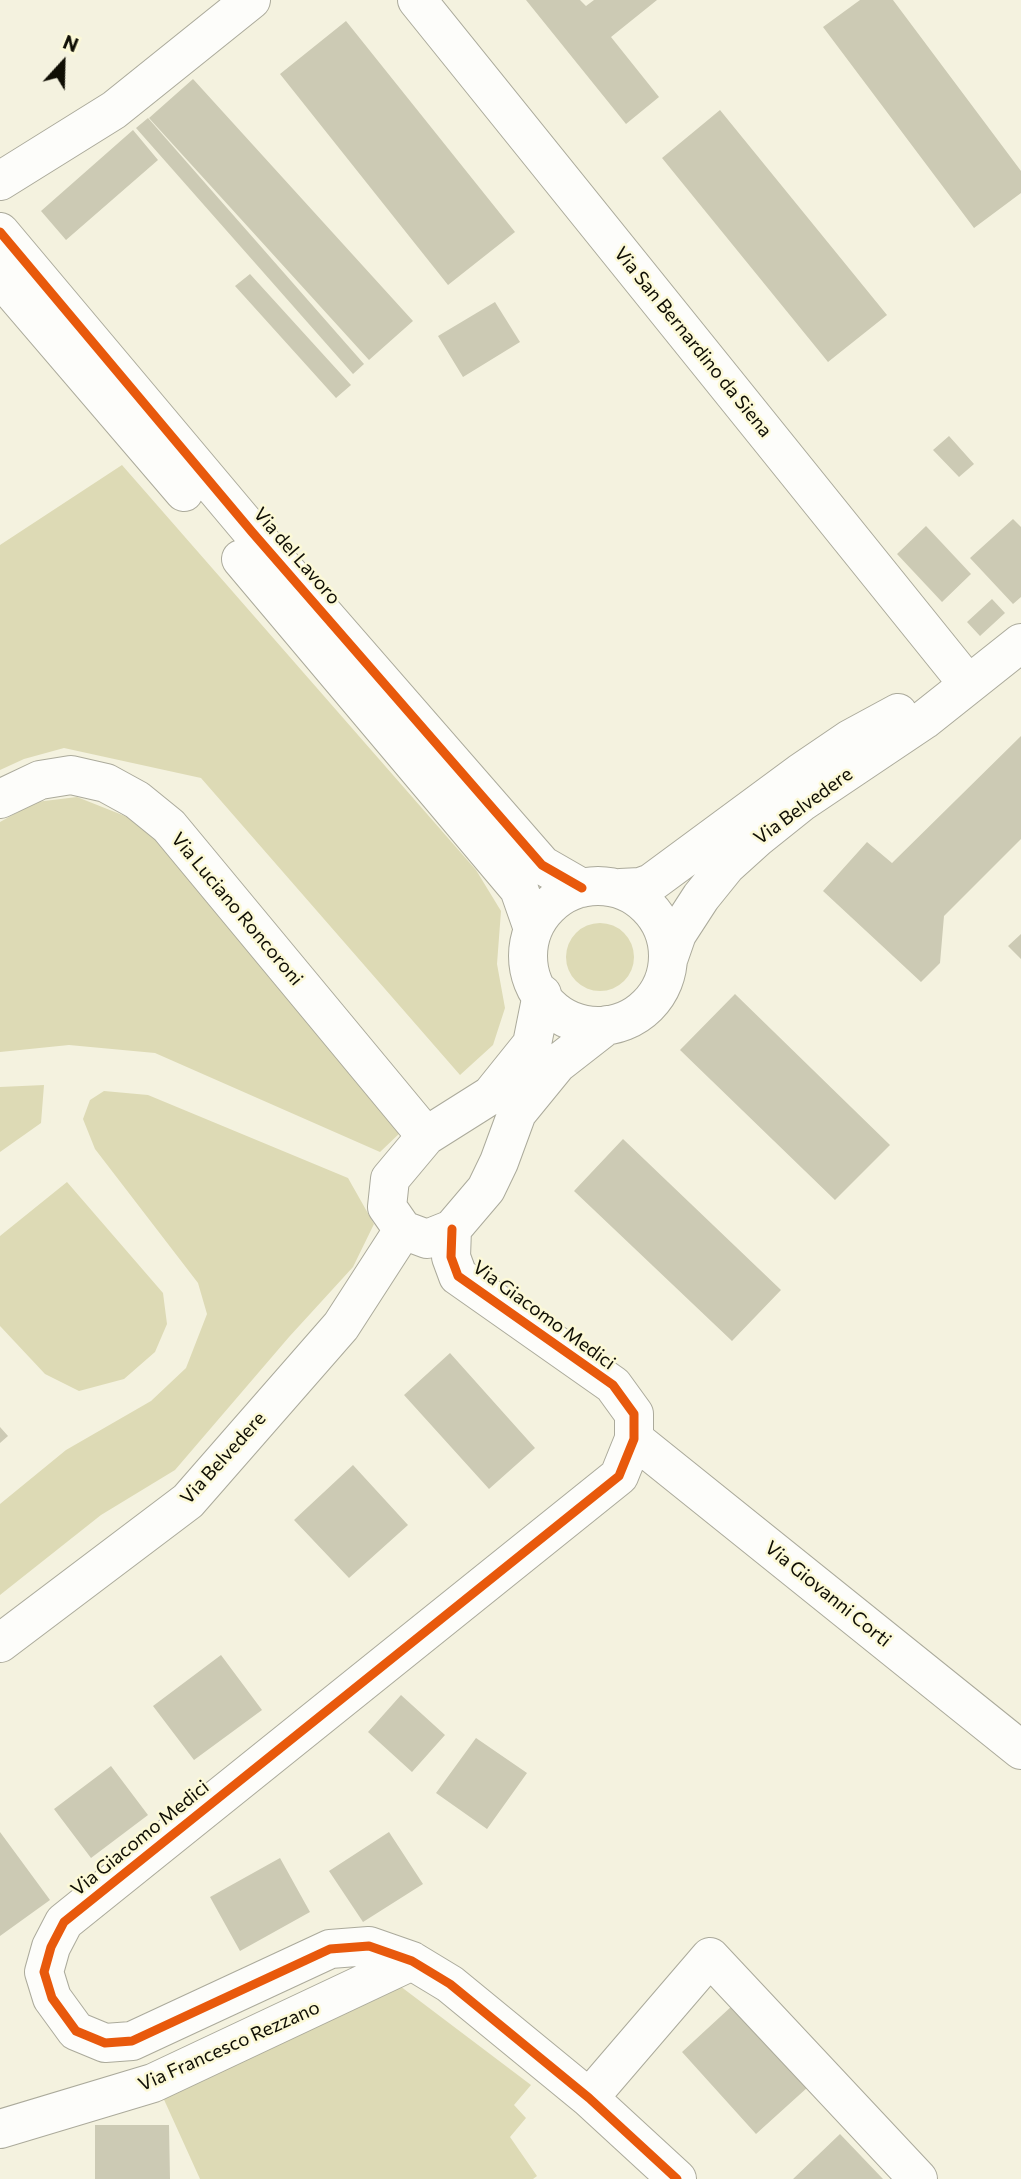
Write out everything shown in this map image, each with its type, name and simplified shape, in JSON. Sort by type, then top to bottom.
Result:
[{"type":"street","points":[[0,181],[114,110],[251,0]]},
{"type":"street","name":"Via San Bernardino da Siena","points":[[417,0],[968,684]]},
{"type":"street","name":"Via del Lavoro","points":[[0,232],[253,532],[542,864],[582,888]]},
{"type":"street","points":[[0,277],[519,889],[533,929]]},
{"type":"street","name":"Via Belvedere","points":[[669,957],[677,934],[687,918],[726,866],[803,802],[875,755],[1021,643]]},
{"type":"street","name":"Via Belvedere","points":[[620,888],[640,887],[651,883],[850,739],[906,709],[968,684]]},
{"type":"street","name":"Via Luciano Roncoroni","points":[[0,799],[40,780],[71,775],[106,783],[138,800],[169,826],[438,1128]]},
{"type":"street","points":[[593,886],[620,888],[646,903],[662,925],[669,957],[664,982],[648,1007],[623,1023],[597,1027],[574,1022],[551,1008],[532,981],[527,954],[533,929],[547,908],[566,893],[593,886]]},
{"type":"street","points":[[542,994],[532,1044],[491,1095],[438,1128],[390,1179],[387,1207],[403,1230],[427,1239],[452,1229],[486,1189],[517,1113],[557,1064],[607,1025]]},
{"type":"street","points":[[438,1128],[477,1123],[492,1137],[499,1162]]},
{"type":"street","name":"Via Giacomo Medici","points":[[452,1229],[451,1257],[458,1276],[613,1385],[634,1414],[634,1439],[619,1476],[64,1922],[51,1947],[44,1972],[52,1997],[76,2031],[105,2043],[132,2041],[330,1949],[369,1946],[412,1961],[450,1984],[589,2098],[677,2179]]},
{"type":"street","name":"Via Belvedere","points":[[0,1643],[187,1501],[341,1326],[403,1230]]},
{"type":"street","name":"Via Giovanni Corti","points":[[634,1439],[1021,1751]]},
{"type":"street","points":[[589,2098],[710,1957],[918,2179]]},
{"type":"street","name":"Via Francesco Rezzano","points":[[0,2129],[153,2083],[412,1961]]},
{"type":"shaded area","points":[[122,465],[476,870],[501,911],[497,964],[505,1008],[493,1045],[460,1075],[201,778],[64,748],[24,759],[0,770],[0,545]]},
{"type":"shaded area","points":[[77,797],[130,818],[167,849],[401,1132],[380,1152],[155,1053],[69,1045],[0,1052],[0,822],[36,802]]},
{"type":"shaded area","points":[[607,923],[628,938],[634,950],[632,970],[624,981],[607,991],[593,991],[576,981],[568,970],[566,950],[576,933],[587,925]]},
{"type":"shaded area","points":[[44,1085],[41,1123],[0,1152],[0,1087]]},
{"type":"shaded area","points":[[104,1091],[148,1095],[348,1178],[374,1224],[353,1267],[175,1470],[101,1515],[0,1595],[0,1504],[66,1450],[151,1401],[186,1368],[207,1314],[198,1283],[95,1149],[83,1119],[90,1100]]},
{"type":"shaded area","points":[[67,1182],[163,1293],[167,1324],[155,1352],[124,1379],[79,1391],[45,1374],[0,1326],[0,1236]]},
{"type":"shaded area","points":[[400,1986],[531,2085],[514,2105],[526,2118],[510,2137],[537,2176],[533,2179],[200,2179],[161,2093]]},
{"type":"building","points":[[526,0],[580,0],[586,6],[594,0],[657,0],[611,37],[659,97],[626,124]]},
{"type":"building","points":[[860,0],[893,0],[1021,171],[1021,193],[974,228],[823,27]]},
{"type":"building","points":[[346,21],[515,232],[448,285],[280,74]]},
{"type":"building","points":[[193,79],[413,321],[369,360],[149,118]]},
{"type":"building","points":[[720,110],[887,315],[828,362],[662,158]]},
{"type":"building","points":[[148,118],[364,364],[353,374],[136,128]]},
{"type":"building","points":[[133,130],[158,160],[66,240],[41,211]]},
{"type":"building","points":[[250,274],[351,385],[336,398],[235,286]]},
{"type":"building","points":[[495,302],[520,342],[463,377],[438,336]]},
{"type":"building","points":[[949,436],[974,464],[959,477],[933,450]]},
{"type":"building","points":[[1013,519],[1021,527],[1021,597],[1013,604],[970,558]]},
{"type":"building","points":[[926,526],[971,574],[942,602],[897,554]]},
{"type":"building","points":[[992,599],[1005,613],[980,636],[967,622]]},
{"type":"building","points":[[1021,736],[1021,839],[944,916],[940,963],[921,982],[823,891],[867,842],[892,863]]},
{"type":"building","points":[[1021,934],[1021,959],[1008,946]]},
{"type":"building","points":[[735,994],[890,1145],[835,1200],[680,1050]]},
{"type":"building","points":[[623,1139],[781,1290],[732,1341],[574,1191]]},
{"type":"building","points":[[450,1353],[535,1448],[489,1489],[404,1395]]},
{"type":"building","points":[[0,1427],[8,1436],[0,1443]]},
{"type":"building","points":[[353,1465],[408,1525],[349,1578],[294,1520]]},
{"type":"building","points":[[221,1655],[262,1710],[194,1760],[153,1706]]},
{"type":"building","points":[[401,1695],[445,1735],[412,1772],[368,1732]]},
{"type":"building","points":[[476,1738],[527,1773],[487,1829],[436,1793]]},
{"type":"building","points":[[111,1766],[148,1815],[91,1858],[54,1809]]},
{"type":"building","points":[[0,1832],[50,1900],[0,1936]]},
{"type":"building","points":[[389,1832],[423,1884],[363,1922],[329,1871]]},
{"type":"building","points":[[280,1858],[310,1912],[240,1951],[210,1897]]},
{"type":"building","points":[[733,2005],[808,2087],[756,2134],[682,2052]]},
{"type":"building","points":[[95,2125],[169,2125],[170,2179],[95,2179]]},
{"type":"building","points":[[840,2134],[883,2179],[793,2179]]},
{"type":"cycle path","points":[[0,232],[252,532],[542,865],[582,888]]},
{"type":"cycle path","points":[[452,1229],[451,1257],[458,1276],[613,1385],[634,1414],[634,1439],[619,1476],[64,1922],[51,1947],[44,1972],[52,1998],[76,2031],[105,2043],[132,2041],[330,1949],[369,1946],[412,1961],[450,1984],[589,2098],[677,2179]]}]
